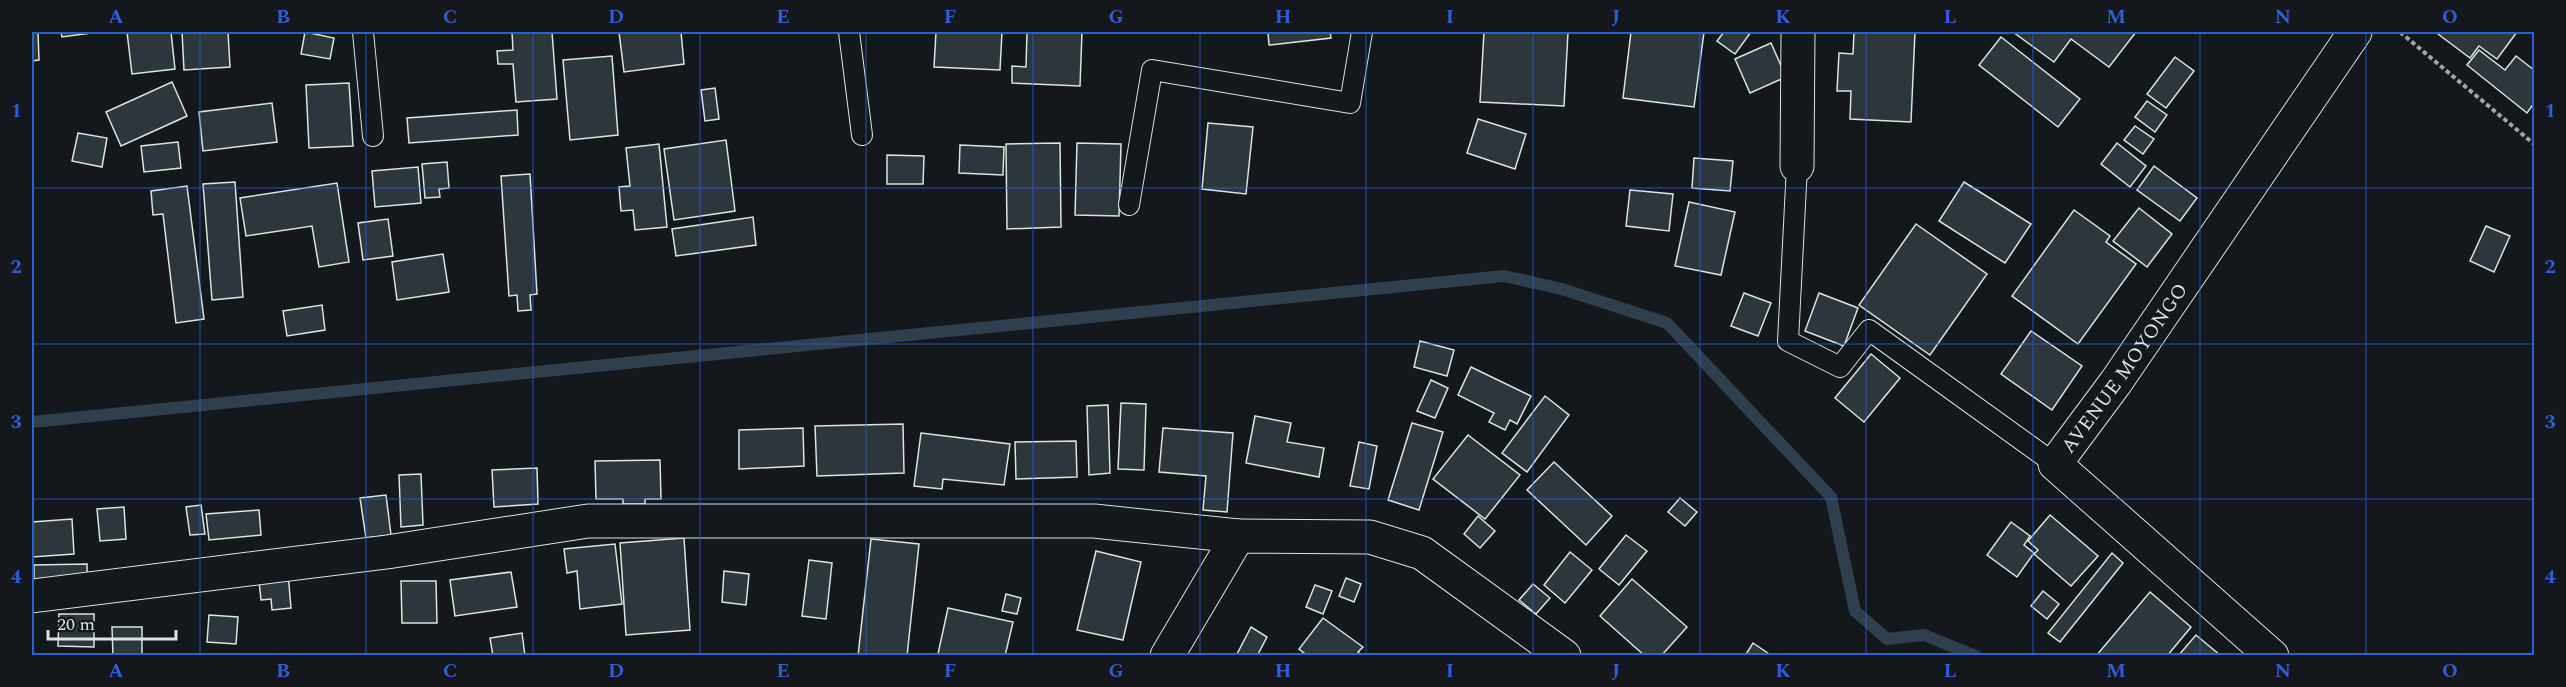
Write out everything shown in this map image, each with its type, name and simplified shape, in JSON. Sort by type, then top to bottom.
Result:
[{"type":"street","points":[[1797,166],[1798,32]]},
{"type":"street","name":"AVENUE MOYONGO","points":[[2272,656],[2055,464],[2116,382],[2355,32]]},
{"type":"street","points":[[32,596],[387,552],[588,521],[1094,521],[1238,536],[1370,537],[1422,552],[1564,656]]},
{"type":"street","points":[[1167,656],[1238,536]]},
{"type":"lane","points":[[363,32],[373,136]]},
{"type":"lane","points":[[849,32],[862,135]]},
{"type":"lane","points":[[1129,205],[1152,70],[1350,104],[1362,32]]},
{"type":"lane","points":[[1797,166],[1788,341],[1840,367],[1869,330],[2055,464]]},
{"type":"path","points":[[2400,32],[2535,144]]},
{"type":"building","points":[[32,32],[38,32],[39,60],[32,61]]},
{"type":"building","points":[[61,32],[99,32],[62,37]]},
{"type":"building","points":[[127,32],[171,32],[175,69],[132,74]]},
{"type":"building","points":[[182,32],[228,32],[230,67],[184,70]]},
{"type":"building","points":[[305,32],[334,38],[330,59],[301,54]]},
{"type":"building","points":[[512,32],[552,32],[557,99],[516,102],[513,64],[498,64],[497,51],[513,50]]},
{"type":"building","points":[[619,32],[681,32],[684,64],[624,72]]},
{"type":"building","points":[[936,32],[1002,32],[1000,70],[934,67]]},
{"type":"building","points":[[1027,32],[1082,32],[1080,86],[1012,83],[1012,66],[1026,67]]},
{"type":"building","points":[[1268,32],[1330,32],[1331,38],[1269,45]]},
{"type":"building","points":[[1484,32],[1568,32],[1564,106],[1480,102]]},
{"type":"building","points":[[1631,32],[1704,32],[1694,107],[1623,98]]},
{"type":"building","points":[[1724,32],[1751,32],[1735,54],[1717,41]]},
{"type":"building","points":[[1854,32],[1915,32],[1911,122],[1850,119],[1851,91],[1837,91],[1839,53],[1853,54]]},
{"type":"building","points":[[2013,32],[2136,32],[2109,67],[2071,39],[2054,62]]},
{"type":"building","points":[[2440,32],[2517,32],[2497,59],[2479,46],[2470,58],[2438,34]]},
{"type":"building","points":[[2001,37],[2080,99],[2058,127],[1979,65]]},
{"type":"building","points":[[1771,43],[1786,77],[1750,93],[1735,59]]},
{"type":"building","points":[[2479,50],[2505,70],[2516,56],[2534,70],[2534,103],[2527,113],[2467,65]]},
{"type":"building","points":[[612,56],[618,135],[570,140],[563,60]]},
{"type":"building","points":[[2175,57],[2194,71],[2166,108],[2147,94]]},
{"type":"building","points":[[172,82],[187,116],[121,146],[106,112]]},
{"type":"building","points":[[349,83],[353,146],[309,148],[306,85]]},
{"type":"building","points":[[715,88],[719,119],[705,121],[701,90]]},
{"type":"building","points":[[2147,101],[2167,115],[2155,132],[2135,117]]},
{"type":"building","points":[[272,103],[277,142],[203,151],[199,112]]},
{"type":"building","points":[[517,110],[518,135],[409,143],[407,118]]},
{"type":"building","points":[[1478,119],[1526,134],[1515,169],[1467,153]]},
{"type":"building","points":[[1208,123],[1253,127],[1246,194],[1202,189]]},
{"type":"building","points":[[2135,126],[2154,139],[2143,154],[2124,140]]},
{"type":"building","points":[[78,133],[107,138],[102,167],[72,161]]},
{"type":"building","points":[[726,140],[735,211],[674,220],[664,149]]},
{"type":"building","points":[[178,142],[181,168],[144,172],[141,146]]},
{"type":"building","points":[[1060,143],[1061,227],[1007,229],[1006,144]]},
{"type":"building","points":[[1077,143],[1121,144],[1119,216],[1075,215]]},
{"type":"building","points":[[2117,143],[2146,166],[2130,187],[2101,164]]},
{"type":"building","points":[[659,144],[667,227],[635,230],[633,210],[621,211],[619,187],[630,186],[626,148]]},
{"type":"building","points":[[960,145],[1004,147],[1003,175],[959,173]]},
{"type":"building","points":[[887,155],[924,156],[923,184],[887,184]]},
{"type":"building","points":[[1694,158],[1733,161],[1730,191],[1692,188]]},
{"type":"building","points":[[447,162],[449,188],[439,189],[440,197],[425,198],[422,164]]},
{"type":"building","points":[[2154,166],[2197,198],[2180,221],[2137,190]]},
{"type":"building","points":[[418,167],[421,203],[375,207],[372,171]]},
{"type":"building","points":[[530,174],[537,294],[530,295],[531,310],[518,311],[517,295],[509,296],[501,176]]},
{"type":"building","points":[[235,182],[243,297],[212,300],[203,184]]},
{"type":"building","points":[[1964,182],[2031,224],[2005,263],[1939,221]]},
{"type":"building","points":[[337,183],[349,262],[319,267],[312,226],[246,236],[240,198]]},
{"type":"building","points":[[187,186],[204,319],[176,323],[163,214],[153,215],[151,191]]},
{"type":"building","points":[[1630,190],[1673,194],[1669,231],[1626,226]]},
{"type":"building","points":[[1689,202],[1735,212],[1721,275],[1675,266]]},
{"type":"building","points":[[2139,208],[2172,234],[2147,267],[2113,241]]},
{"type":"building","points":[[2074,210],[2110,236],[2106,242],[2136,264],[2078,344],[2012,296]]},
{"type":"building","points":[[753,217],[756,245],[676,256],[672,229]]},
{"type":"building","points":[[388,219],[393,256],[363,260],[358,223]]},
{"type":"building","points":[[1916,224],[1987,274],[1930,355],[1859,305]]},
{"type":"building","points":[[2486,226],[2510,236],[2494,272],[2470,261]]},
{"type":"building","points":[[443,254],[449,292],[397,300],[392,262]]},
{"type":"building","points":[[1744,293],[1771,303],[1758,336],[1731,326]]},
{"type":"building","points":[[1819,293],[1858,308],[1844,346],[1805,331]]},
{"type":"building","points":[[322,305],[325,330],[287,336],[283,311]]},
{"type":"building","points":[[2031,331],[2082,366],[2052,410],[2001,374]]},
{"type":"building","points":[[1420,341],[1454,350],[1447,376],[1414,367]]},
{"type":"building","points":[[1871,354],[1900,378],[1864,422],[1835,398]]},
{"type":"building","points":[[1471,367],[1531,396],[1517,424],[1510,420],[1505,430],[1489,422],[1494,413],[1458,395]]},
{"type":"building","points":[[1431,380],[1448,388],[1435,418],[1417,411]]},
{"type":"building","points":[[1545,396],[1569,415],[1527,472],[1502,453]]},
{"type":"building","points":[[1121,403],[1146,404],[1144,470],[1118,469]]},
{"type":"building","points":[[1108,405],[1110,473],[1089,475],[1087,406]]},
{"type":"building","points":[[1255,416],[1291,423],[1287,442],[1324,448],[1319,477],[1246,463]]},
{"type":"building","points":[[1412,423],[1443,432],[1419,510],[1388,500]]},
{"type":"building","points":[[903,424],[904,473],[817,476],[815,426]]},
{"type":"building","points":[[803,428],[804,466],[739,469],[739,430]]},
{"type":"building","points":[[1163,428],[1233,433],[1227,512],[1203,510],[1206,476],[1159,472]]},
{"type":"building","points":[[921,433],[1010,444],[1004,485],[943,479],[942,489],[914,486]]},
{"type":"building","points":[[1468,435],[1520,475],[1485,519],[1433,479]]},
{"type":"building","points":[[1076,441],[1077,477],[1016,479],[1015,442]]},
{"type":"building","points":[[1359,442],[1377,446],[1369,489],[1350,486]]},
{"type":"building","points":[[660,460],[661,499],[645,499],[645,504],[623,504],[623,499],[596,499],[595,461]]},
{"type":"building","points":[[1554,462],[1612,516],[1586,545],[1527,490]]},
{"type":"building","points":[[537,468],[538,504],[494,507],[492,470]]},
{"type":"building","points":[[421,474],[423,525],[401,527],[399,475]]},
{"type":"building","points":[[386,495],[391,535],[366,538],[360,498]]},
{"type":"building","points":[[1680,498],[1697,512],[1685,526],[1668,512]]},
{"type":"building","points":[[201,505],[205,534],[190,535],[186,507]]},
{"type":"building","points":[[124,507],[126,539],[100,541],[97,509]]},
{"type":"building","points":[[259,510],[261,535],[209,540],[206,514]]},
{"type":"building","points":[[2050,515],[2098,556],[2071,586],[2034,554],[2038,550],[2028,541]]},
{"type":"building","points":[[1478,516],[1495,531],[1480,548],[1464,534]]},
{"type":"building","points":[[72,519],[74,554],[32,557],[32,522]]},
{"type":"building","points":[[2011,522],[2030,536],[2024,545],[2034,553],[2017,577],[1987,555]]},
{"type":"building","points":[[1626,535],[1647,551],[1619,585],[1599,569]]},
{"type":"building","points":[[684,538],[690,630],[626,635],[620,543]]},
{"type":"building","points":[[871,539],[919,544],[907,656],[858,656]]},
{"type":"building","points":[[615,544],[622,604],[580,609],[577,571],[567,573],[564,549]]},
{"type":"building","points":[[1096,551],[1141,562],[1123,640],[1077,630]]},
{"type":"building","points":[[1570,552],[1592,570],[1565,603],[1544,585]]},
{"type":"building","points":[[2112,553],[2123,563],[2060,642],[2048,633]]},
{"type":"building","points":[[809,560],[832,563],[826,619],[802,616]]},
{"type":"building","points":[[87,564],[87,585],[34,585],[34,565]]},
{"type":"building","points":[[724,571],[749,574],[746,605],[722,602]]},
{"type":"building","points":[[511,572],[517,607],[455,616],[450,580]]},
{"type":"building","points":[[288,573],[291,608],[272,610],[271,599],[261,600],[259,581]]},
{"type":"building","points":[[1346,578],[1361,584],[1354,602],[1339,596]]},
{"type":"building","points":[[1632,579],[1687,627],[1661,656],[1645,656],[1600,616]]},
{"type":"building","points":[[401,581],[436,581],[437,623],[402,623]]},
{"type":"building","points":[[1533,584],[1550,598],[1536,614],[1519,600]]},
{"type":"building","points":[[1315,585],[1332,591],[1323,614],[1306,607]]},
{"type":"building","points":[[2043,591],[2059,604],[2047,619],[2031,606]]},
{"type":"building","points":[[2150,592],[2191,627],[2167,656],[2096,656]]},
{"type":"building","points":[[1006,594],[1021,598],[1017,614],[1002,611]]},
{"type":"building","points":[[948,608],[1013,622],[1005,656],[938,654]]},
{"type":"building","points":[[59,614],[94,614],[94,647],[58,646]]},
{"type":"building","points":[[209,615],[238,617],[236,644],[207,642]]},
{"type":"building","points":[[1323,618],[1363,647],[1358,652],[1363,656],[1308,656],[1299,649]]},
{"type":"building","points":[[112,627],[142,627],[142,656],[113,656]]},
{"type":"building","points":[[1251,627],[1267,637],[1257,656],[1236,656]]},
{"type":"building","points":[[522,633],[525,656],[493,656],[490,638]]},
{"type":"building","points":[[2196,635],[2221,656],[2178,656]]},
{"type":"building","points":[[1753,643],[1772,656],[1745,656]]},
{"type":"waterway","points":[[32,422],[1504,276],[1562,289],[1667,323],[1831,497],[1855,611],[1887,639],[1924,635],[1976,656]]}]
